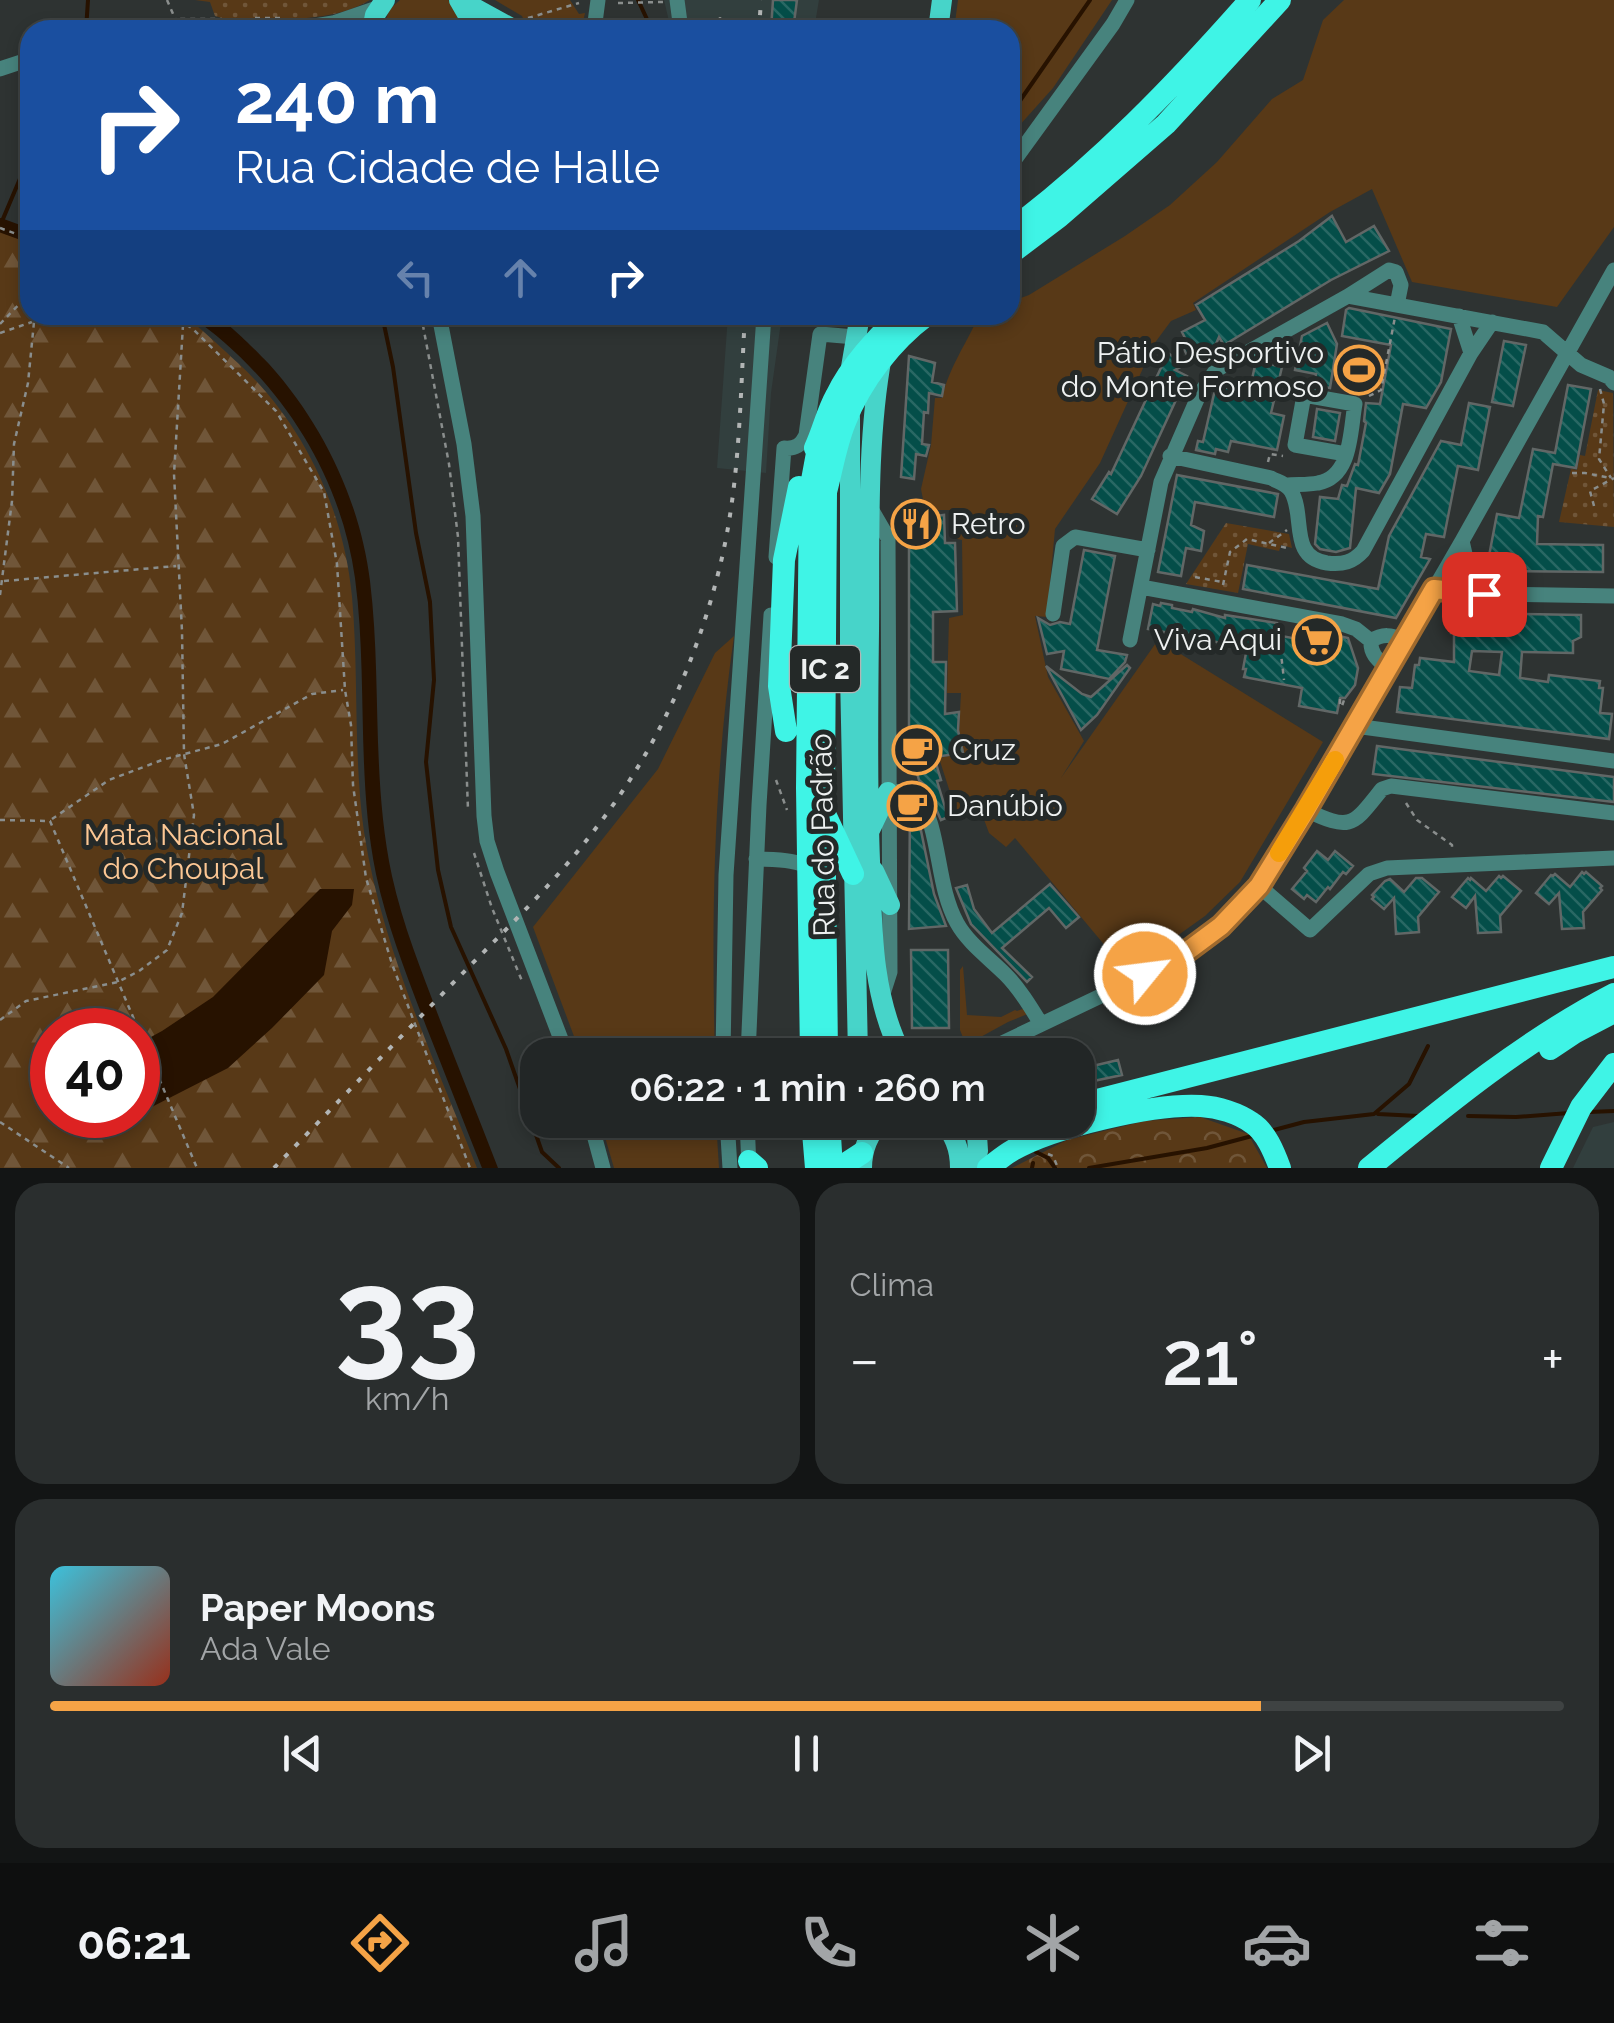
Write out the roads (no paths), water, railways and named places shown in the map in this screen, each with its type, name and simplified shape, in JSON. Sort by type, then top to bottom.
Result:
[{"type":"highway","points":[[1020,244],[1250,0]]},
{"type":"highway","points":[[1020,227],[1054,210],[1166,124],[1280,0]]},
{"type":"highway","name":"IC 2","points":[[811,1038],[807,788],[810,491],[820,438],[835,397],[854,366],[890,325]]},
{"type":"highway","name":"IC 2","points":[[825,1038],[826,492],[838,444],[856,400],[868,378],[914,325]]},
{"type":"highway","points":[[820,438],[799,488],[784,560],[780,686],[786,732],[859,877]]},
{"type":"highway","points":[[1095,1102],[1614,967]]},
{"type":"highway","points":[[1369,1168],[1500,1065],[1571,1016],[1614,994]]},
{"type":"highway","points":[[1391,1168],[1508,1076],[1614,1012]]},
{"type":"highway","points":[[1550,1168],[1581,1107],[1614,1064]]},
{"type":"highway","points":[[996,1164],[1016,1148],[1063,1130],[1142,1110],[1201,1106],[1233,1113],[1255,1124],[1280,1168]]},
{"type":"highway","points":[[814,1138],[816,1168]]},
{"type":"highway","points":[[831,1138],[835,1168],[862,1161]]},
{"type":"main road","points":[[459,0],[506,20]]},
{"type":"main road","name":"Rua do Padrão","points":[[858,325],[850,364],[850,674],[859,877],[858,1038]]},
{"type":"main road","name":"Rua do Padrão","points":[[888,325],[876,398],[870,507],[869,832],[859,877],[881,1000],[893,1038]]},
{"type":"main road","points":[[869,832],[888,792]]},
{"type":"main road","points":[[821,874],[859,877],[890,905]]},
{"type":"main road","points":[[954,1138],[960,1168]]},
{"type":"main road","points":[[973,1168],[977,1138]]},
{"type":"street","points":[[1020,152],[1128,0]]},
{"type":"street","points":[[341,20],[382,4]]},
{"type":"street","points":[[1130,640],[1160,482],[1198,397],[1216,370],[1390,270],[1396,272],[1401,285],[1397,305]]},
{"type":"street","points":[[1013,1038],[1174,961],[1221,926],[1259,886],[1462,542],[1614,270]]},
{"type":"street","points":[[1348,296],[1544,332],[1581,365],[1608,379]]},
{"type":"street","points":[[1460,316],[1471,354]]},
{"type":"street","points":[[1170,456],[1286,485],[1293,493],[1306,553],[1316,561],[1337,565],[1354,561],[1492,322]]},
{"type":"street","points":[[441,325],[464,444],[473,516],[487,841],[561,1038]]},
{"type":"street","points":[[724,1038],[726,875],[763,325]]},
{"type":"street","points":[[749,1038],[767,674],[784,448],[801,444],[806,435],[820,334],[855,337]]},
{"type":"street","points":[[1286,485],[1320,483],[1337,475],[1344,465],[1346,454],[1354,404],[1304,395],[1295,445],[1346,454]]},
{"type":"street","name":"Rua do Padrão","points":[[870,507],[888,538],[890,972],[881,1000]]},
{"type":"street","points":[[1053,614],[1063,546],[1075,537],[1148,550]]},
{"type":"street","points":[[1462,542],[1479,594]]},
{"type":"street","points":[[1140,586],[1342,624],[1371,640]]},
{"type":"street","points":[[1434,589],[1479,594],[1614,596]]},
{"type":"street","points":[[1371,640],[1392,635],[1404,640]]},
{"type":"street","points":[[1371,640],[1375,657],[1388,669]]},
{"type":"street","points":[[767,674],[850,674]]},
{"type":"street","points":[[1355,726],[1614,761]]},
{"type":"street","points":[[1306,810],[1332,822],[1349,822],[1362,815],[1382,789],[1391,786],[1614,813]]},
{"type":"street","points":[[888,792],[916,791],[929,815],[957,923],[1008,977],[1041,1024]]},
{"type":"street","points":[[1259,886],[1310,930],[1370,874],[1387,868],[1614,858]]},
{"type":"street","points":[[756,859],[805,864],[821,874],[825,1038]]},
{"type":"street","points":[[595,1138],[603,1168]]},
{"type":"street","points":[[734,1138],[746,1166]]},
{"type":"street","points":[[746,1138],[746,1166]]},
{"type":"waterway","points":[[87,20],[88,0]]},
{"type":"waterway","points":[[638,0],[647,20]]},
{"type":"waterway","points":[[1020,101],[1090,0]]},
{"type":"waterway","points":[[0,226],[20,179]]},
{"type":"waterway","points":[[0,225],[20,232]]},
{"type":"waterway","points":[[384,325],[430,602],[434,680],[426,762],[438,870],[451,927],[506,1049],[542,1152],[559,1168]]},
{"type":"waterway","points":[[1274,1130],[1304,1122],[1374,1114],[1409,1084],[1428,1046]]},
{"type":"waterway","points":[[1589,1112],[1614,1111]]},
{"type":"waterway","points":[[1468,1116],[1569,1113]]},
{"type":"waterway","points":[[1378,1114],[1418,1116]]},
{"type":"waterway","points":[[1089,1168],[1207,1148],[1252,1136]]},
{"type":"waterway","points":[[1036,1152],[1048,1158],[1055,1168]]},
{"type":"waterway","points":[[1032,1168],[1033,1163]]},
{"type":"railway","points":[[760,20],[761,0]]},
{"type":"railway","points":[[274,1168],[563,869],[617,799],[655,737],[698,639],[726,539],[738,443],[744,325]]},
{"type":"place","name":"Pátio Desportivo do Monte Formoso","points":[[1359,370]]},
{"type":"place","name":"Retro","points":[[916,524]]},
{"type":"place","name":"Viva Aqui","points":[[1317,640]]},
{"type":"place","name":"Cruz","points":[[917,750]]},
{"type":"place","name":"Danúbio","points":[[912,806]]},
{"type":"park label","name":"Mata Nacional do Choupal","points":[[183,852]]}]
